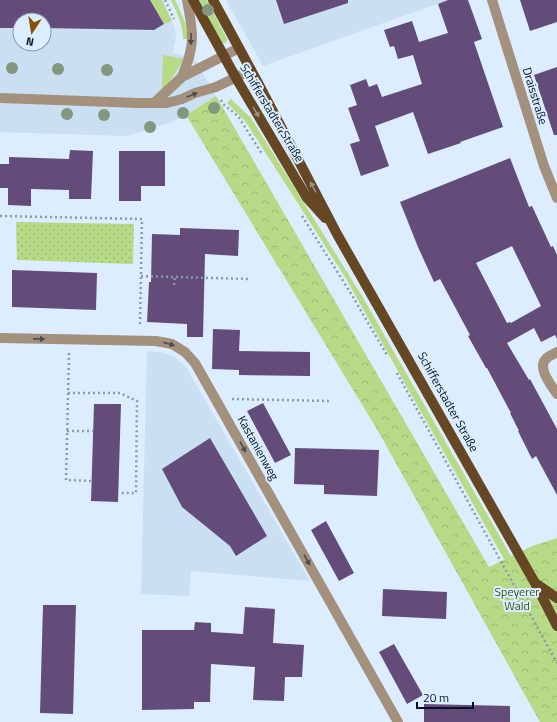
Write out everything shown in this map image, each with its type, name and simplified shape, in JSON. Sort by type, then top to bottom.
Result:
[{"type":"main road","name":"Schifferstadter Straße","points":[[193,0],[223,56],[307,198],[338,234]]},
{"type":"main road","name":"Schifferstadter Straße","points":[[213,0],[338,234],[535,583],[557,626]]},
{"type":"main road","name":"Schifferstadter Straße","points":[[535,583],[557,598]]},
{"type":"street","points":[[182,77],[189,57],[192,38],[187,0]]},
{"type":"street","name":"Draisstraße","points":[[492,0],[544,166],[557,198]]},
{"type":"street","points":[[154,103],[182,77],[239,48]]},
{"type":"street","points":[[0,98],[167,103],[216,87],[251,70]]},
{"type":"street","name":"Kastanienweg","points":[[0,338],[156,341],[172,344],[184,352],[195,363],[216,399],[398,722]]},
{"type":"street","points":[[557,352],[547,357],[543,363],[544,372],[557,394]]},
{"type":"path","points":[[165,0],[176,23]]},
{"type":"path","points":[[216,87],[223,104],[238,116],[263,155]]},
{"type":"path","points":[[300,214],[350,292],[388,357]]},
{"type":"path","points":[[0,216],[142,218],[140,341]]},
{"type":"path","points":[[141,276],[248,279]]},
{"type":"path","points":[[174,286],[175,277]]},
{"type":"path","points":[[69,340],[66,480],[92,481]]},
{"type":"path","points":[[396,370],[557,663]]},
{"type":"path","points":[[68,393],[120,393],[137,401],[136,493],[119,493]]},
{"type":"path","points":[[216,399],[330,401]]},
{"type":"path","points":[[67,430],[93,431]]},
{"type":"shaded area","points":[[0,0],[162,0],[175,29],[176,37],[173,53],[194,58],[216,96],[172,122],[127,136],[0,132]]},
{"type":"shaded area","points":[[226,0],[448,0],[263,66]]},
{"type":"shaded area","points":[[147,351],[160,352],[174,356],[186,367],[310,581],[191,571],[189,596],[141,594]]},
{"type":"green space","points":[[150,0],[162,0],[172,21],[164,24]]},
{"type":"green space","points":[[171,0],[175,0],[182,14],[187,39],[183,39],[181,24]]},
{"type":"green space","points":[[199,0],[207,0],[227,39],[226,43],[222,42]]},
{"type":"green space","points":[[163,55],[184,59],[164,90],[162,87]]},
{"type":"green space","name":"Speyerer Wald","points":[[216,96],[489,567],[532,546],[557,538],[557,722],[540,722],[378,431],[186,115]]},
{"type":"green space","points":[[231,99],[251,118],[362,296],[535,598],[557,653],[345,277],[249,127],[227,103]]},
{"type":"green space","points":[[16,222],[134,224],[133,264],[17,260]]},
{"type":"building","points":[[0,0],[150,0],[164,24],[154,30],[52,28],[52,12],[12,12],[12,28],[0,28]]},
{"type":"building","points":[[276,0],[348,0],[348,3],[284,24]]},
{"type":"building","points":[[448,0],[468,0],[482,39],[474,42],[503,127],[428,154],[413,112],[375,126],[389,166],[361,176],[350,144],[360,141],[348,108],[357,105],[350,85],[366,79],[369,87],[377,84],[382,97],[422,84],[413,55],[398,59],[394,46],[390,47],[384,30],[412,21],[419,42],[448,33],[438,4]]},
{"type":"building","points":[[520,0],[557,0],[557,22],[530,31]]},
{"type":"building","points":[[557,67],[557,135],[554,135],[534,75]]},
{"type":"building","points":[[70,150],[93,151],[91,199],[69,199],[69,190],[31,189],[31,206],[8,205],[8,188],[0,188],[0,164],[9,164],[9,157],[69,159]]},
{"type":"building","points":[[119,151],[165,151],[165,186],[141,186],[141,201],[119,201]]},
{"type":"building","points":[[510,158],[529,207],[532,206],[551,247],[553,246],[557,255],[557,339],[555,335],[541,342],[534,328],[507,343],[529,380],[530,379],[557,429],[557,495],[536,456],[532,459],[511,413],[468,336],[470,335],[440,279],[434,282],[400,202]],"holes":[[[512,246],[541,306],[511,323],[507,323],[476,263]]]},
{"type":"building","points":[[180,228],[239,230],[238,256],[205,254],[203,337],[187,337],[187,324],[147,322],[149,282],[151,282],[152,234],[180,235]]},
{"type":"building","points":[[12,270],[97,273],[96,310],[12,307]]},
{"type":"building","points":[[213,329],[240,330],[239,351],[310,352],[310,376],[239,375],[239,370],[212,369]]},
{"type":"building","points":[[263,403],[291,455],[275,463],[247,411]]},
{"type":"building","points":[[94,404],[121,404],[118,502],[91,501]]},
{"type":"building","points":[[210,438],[267,536],[236,556],[230,546],[182,507],[162,469]]},
{"type":"building","points":[[295,448],[379,450],[377,496],[324,494],[324,485],[294,484]]},
{"type":"building","points":[[326,521],[354,573],[339,581],[311,530]]},
{"type":"building","points":[[383,589],[447,592],[446,619],[382,616]]},
{"type":"building","points":[[43,605],[76,605],[73,714],[40,713]]},
{"type":"building","points":[[245,607],[275,609],[273,643],[304,645],[302,677],[285,677],[284,701],[253,700],[255,667],[211,664],[210,702],[194,702],[194,709],[142,710],[142,630],[194,630],[195,622],[211,623],[211,632],[243,634]]},
{"type":"building","points":[[394,644],[423,695],[407,704],[379,652]]},
{"type":"building","points":[[424,704],[510,706],[510,722],[424,722]]}]
